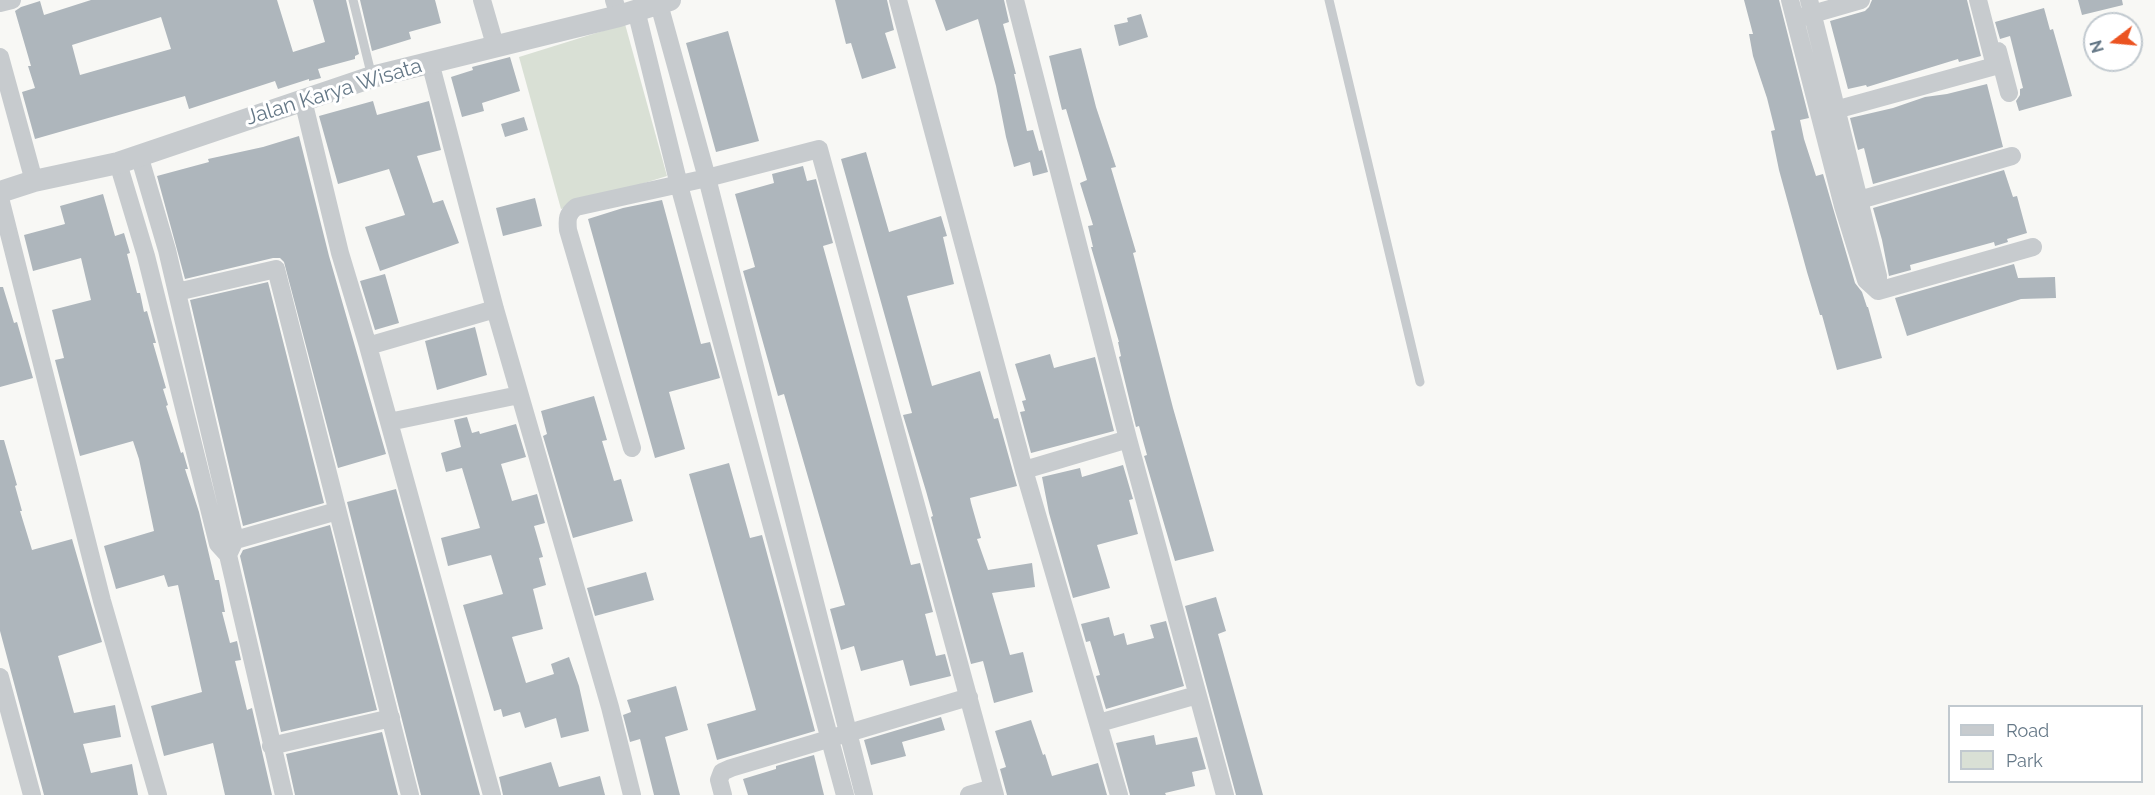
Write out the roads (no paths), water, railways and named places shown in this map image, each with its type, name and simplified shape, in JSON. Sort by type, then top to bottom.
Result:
[{"type":"street","points":[[0,3],[12,0]]},
{"type":"street","points":[[482,0],[495,45]]},
{"type":"street","points":[[898,0],[1024,470],[1119,795]]},
{"type":"street","points":[[1015,0],[1128,439],[1225,795]]},
{"type":"street","points":[[1790,0],[1829,112]]},
{"type":"street","points":[[1795,19],[1811,7],[1861,0]]},
{"type":"street","points":[[1829,112],[1995,66],[1978,0]]},
{"type":"street","points":[[1986,0],[2009,93]]},
{"type":"street","points":[[665,2],[707,178],[864,795]]},
{"type":"street","name":"Jalan Karya Wisata","points":[[0,192],[34,181],[129,159],[372,77],[623,9],[665,2]]},
{"type":"street","points":[[1811,7],[1829,112],[1851,203],[1878,276],[1878,291],[2033,247]]},
{"type":"street","points":[[623,9],[680,185],[844,795]]},
{"type":"street","points":[[0,57],[34,181]]},
{"type":"street","points":[[430,62],[495,309],[610,707],[632,795]]},
{"type":"street","points":[[303,100],[340,254],[390,422],[492,795]]},
{"type":"street","points":[[632,448],[568,230],[569,212],[576,207],[680,185],[819,149],[994,792],[969,795]]},
{"type":"street","points":[[1851,203],[2012,156]]},
{"type":"street","points":[[129,159],[167,250],[204,404],[227,546],[284,795]]},
{"type":"street","points":[[129,159],[146,256],[183,410],[227,546]]},
{"type":"street","points":[[0,198],[102,601],[158,795]]},
{"type":"street","points":[[146,256],[167,250]]},
{"type":"street","points":[[177,292],[276,269],[410,795]]},
{"type":"street","points":[[368,346],[495,309]]},
{"type":"street","points":[[161,323],[183,317]]},
{"type":"street","points":[[390,422],[519,395]]},
{"type":"street","points":[[183,410],[204,404]]},
{"type":"street","points":[[1024,470],[1128,439]]},
{"type":"street","points":[[227,546],[337,512]]},
{"type":"street","points":[[0,678],[32,795]]},
{"type":"street","points":[[1099,723],[1197,695]]},
{"type":"street","points":[[723,795],[719,780],[722,772],[969,697]]},
{"type":"street","points":[[271,746],[391,718]]},
{"type":"lane","points":[[353,0],[372,77]]},
{"type":"lane","points":[[1329,0],[1420,382]]}]
